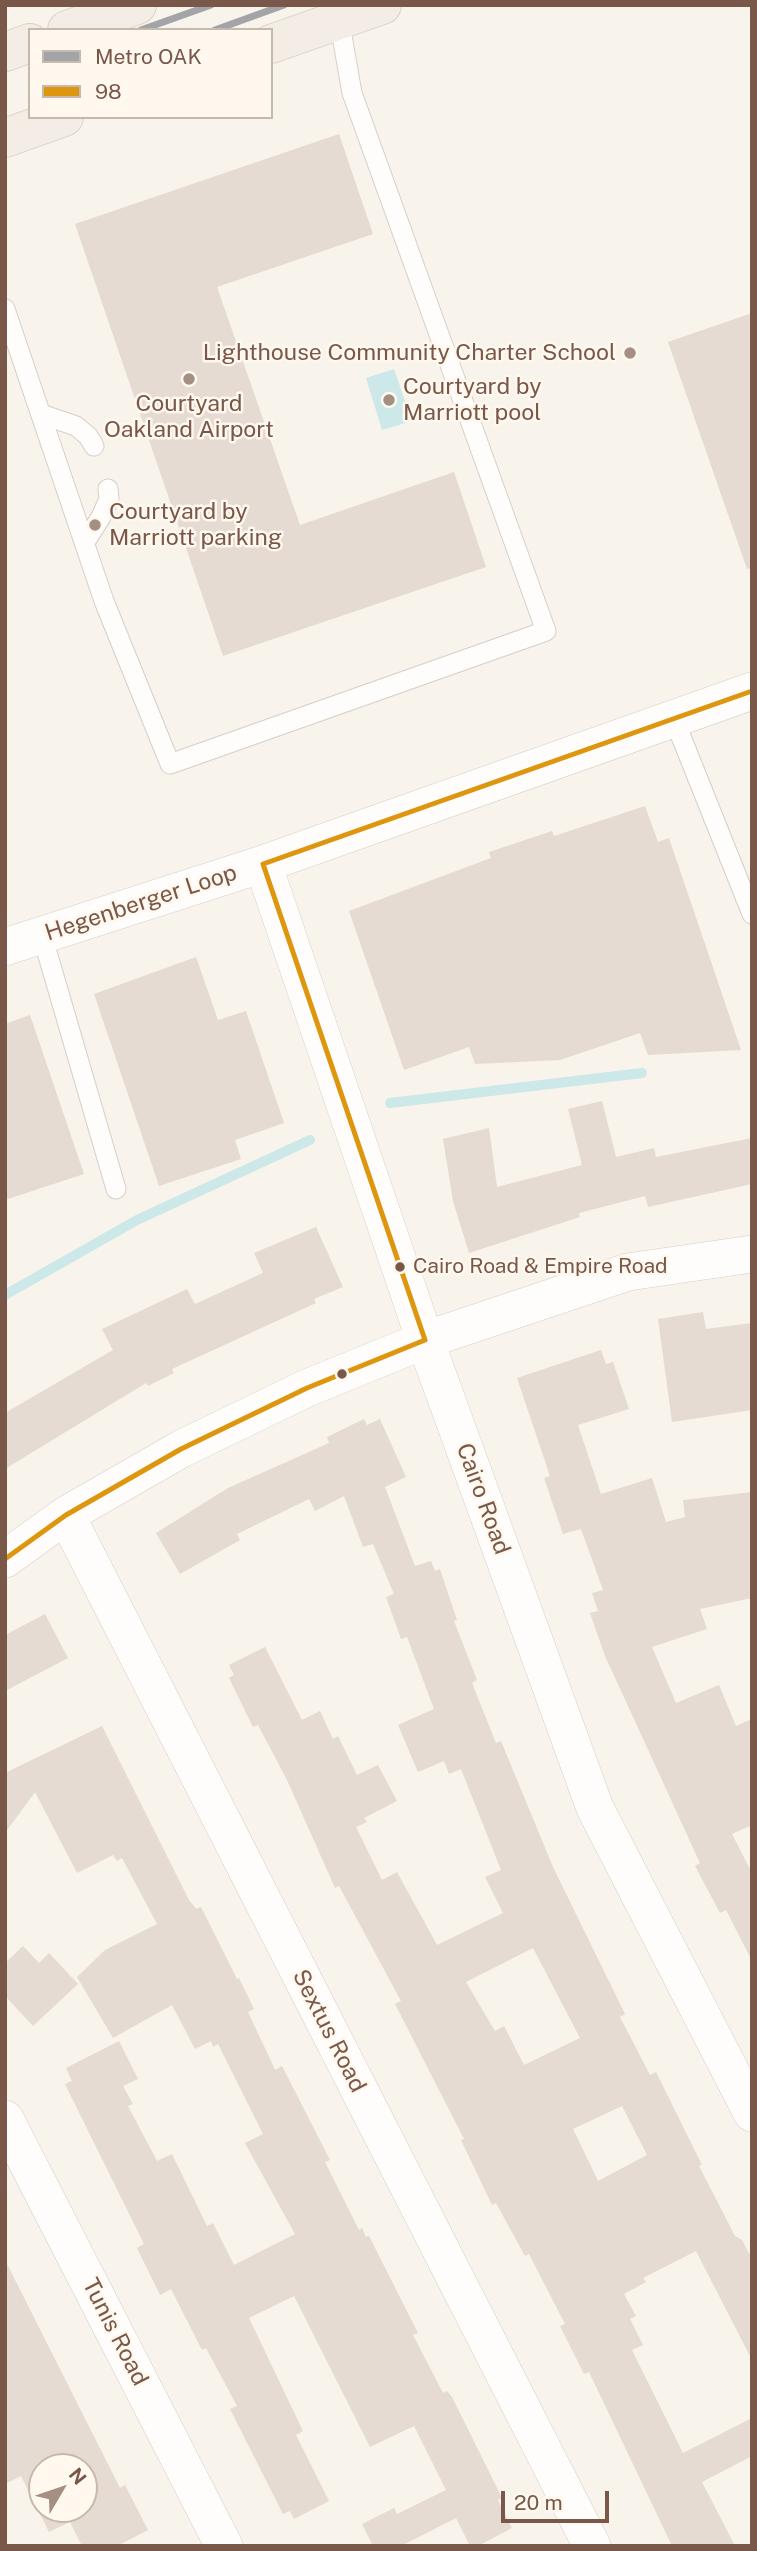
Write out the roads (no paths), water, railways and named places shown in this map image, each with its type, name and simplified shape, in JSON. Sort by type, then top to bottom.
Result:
[{"type":"main road","points":[[73,28],[137,5]]},
{"type":"main road","points":[[273,43],[338,13],[382,5]]},
{"type":"main road","points":[[5,52],[28,44]]},
{"type":"main road","points":[[5,138],[58,119]]},
{"type":"street","name":"Hegenberger Loop","points":[[5,947],[263,864],[752,691]]},
{"type":"street","name":"Cairo Road","points":[[263,864],[425,1340],[596,1808],[752,2113]]},
{"type":"street","points":[[5,1559],[66,1516],[181,1448],[307,1388],[425,1340],[628,1272],[752,1254]]},
{"type":"street","name":"Sextus Road","points":[[66,1516],[592,2546]]},
{"type":"street","name":"Tunis Road","points":[[5,2119],[224,2546]]},
{"type":"lane","points":[[5,309],[104,601],[170,764],[546,632],[352,93],[338,13]]},
{"type":"lane","points":[[41,414],[76,426],[88,436],[94,446]]},
{"type":"lane","points":[[85,542],[109,499],[108,489]]},
{"type":"lane","points":[[674,719],[752,914]]},
{"type":"lane","points":[[42,935],[116,1189]]},
{"type":"water","name":"Courtyard by Marriott pool","points":[[394,369],[412,421],[382,430],[366,378]]},
{"type":"waterway","points":[[390,1103],[642,1073]]},
{"type":"waterway","points":[[5,1295],[137,1220],[310,1140]]},
{"type":"metro line","name":"OAK","points":[[147,28],[211,5]]},
{"type":"metro line","name":"OAK","points":[[221,28],[284,5]]},
{"type":"place","name":"Lighthouse Community Charter School","points":[[630,353]]},
{"type":"place","name":"Courtyard Oakland Airport","points":[[189,379]]},
{"type":"place","name":"Courtyard by Marriott pool","points":[[389,400]]},
{"type":"place","name":"Courtyard by Marriott parking","points":[[95,525]]},
{"type":"place","name":"Cairo Road & Empire Road","points":[[400,1267]]}]
